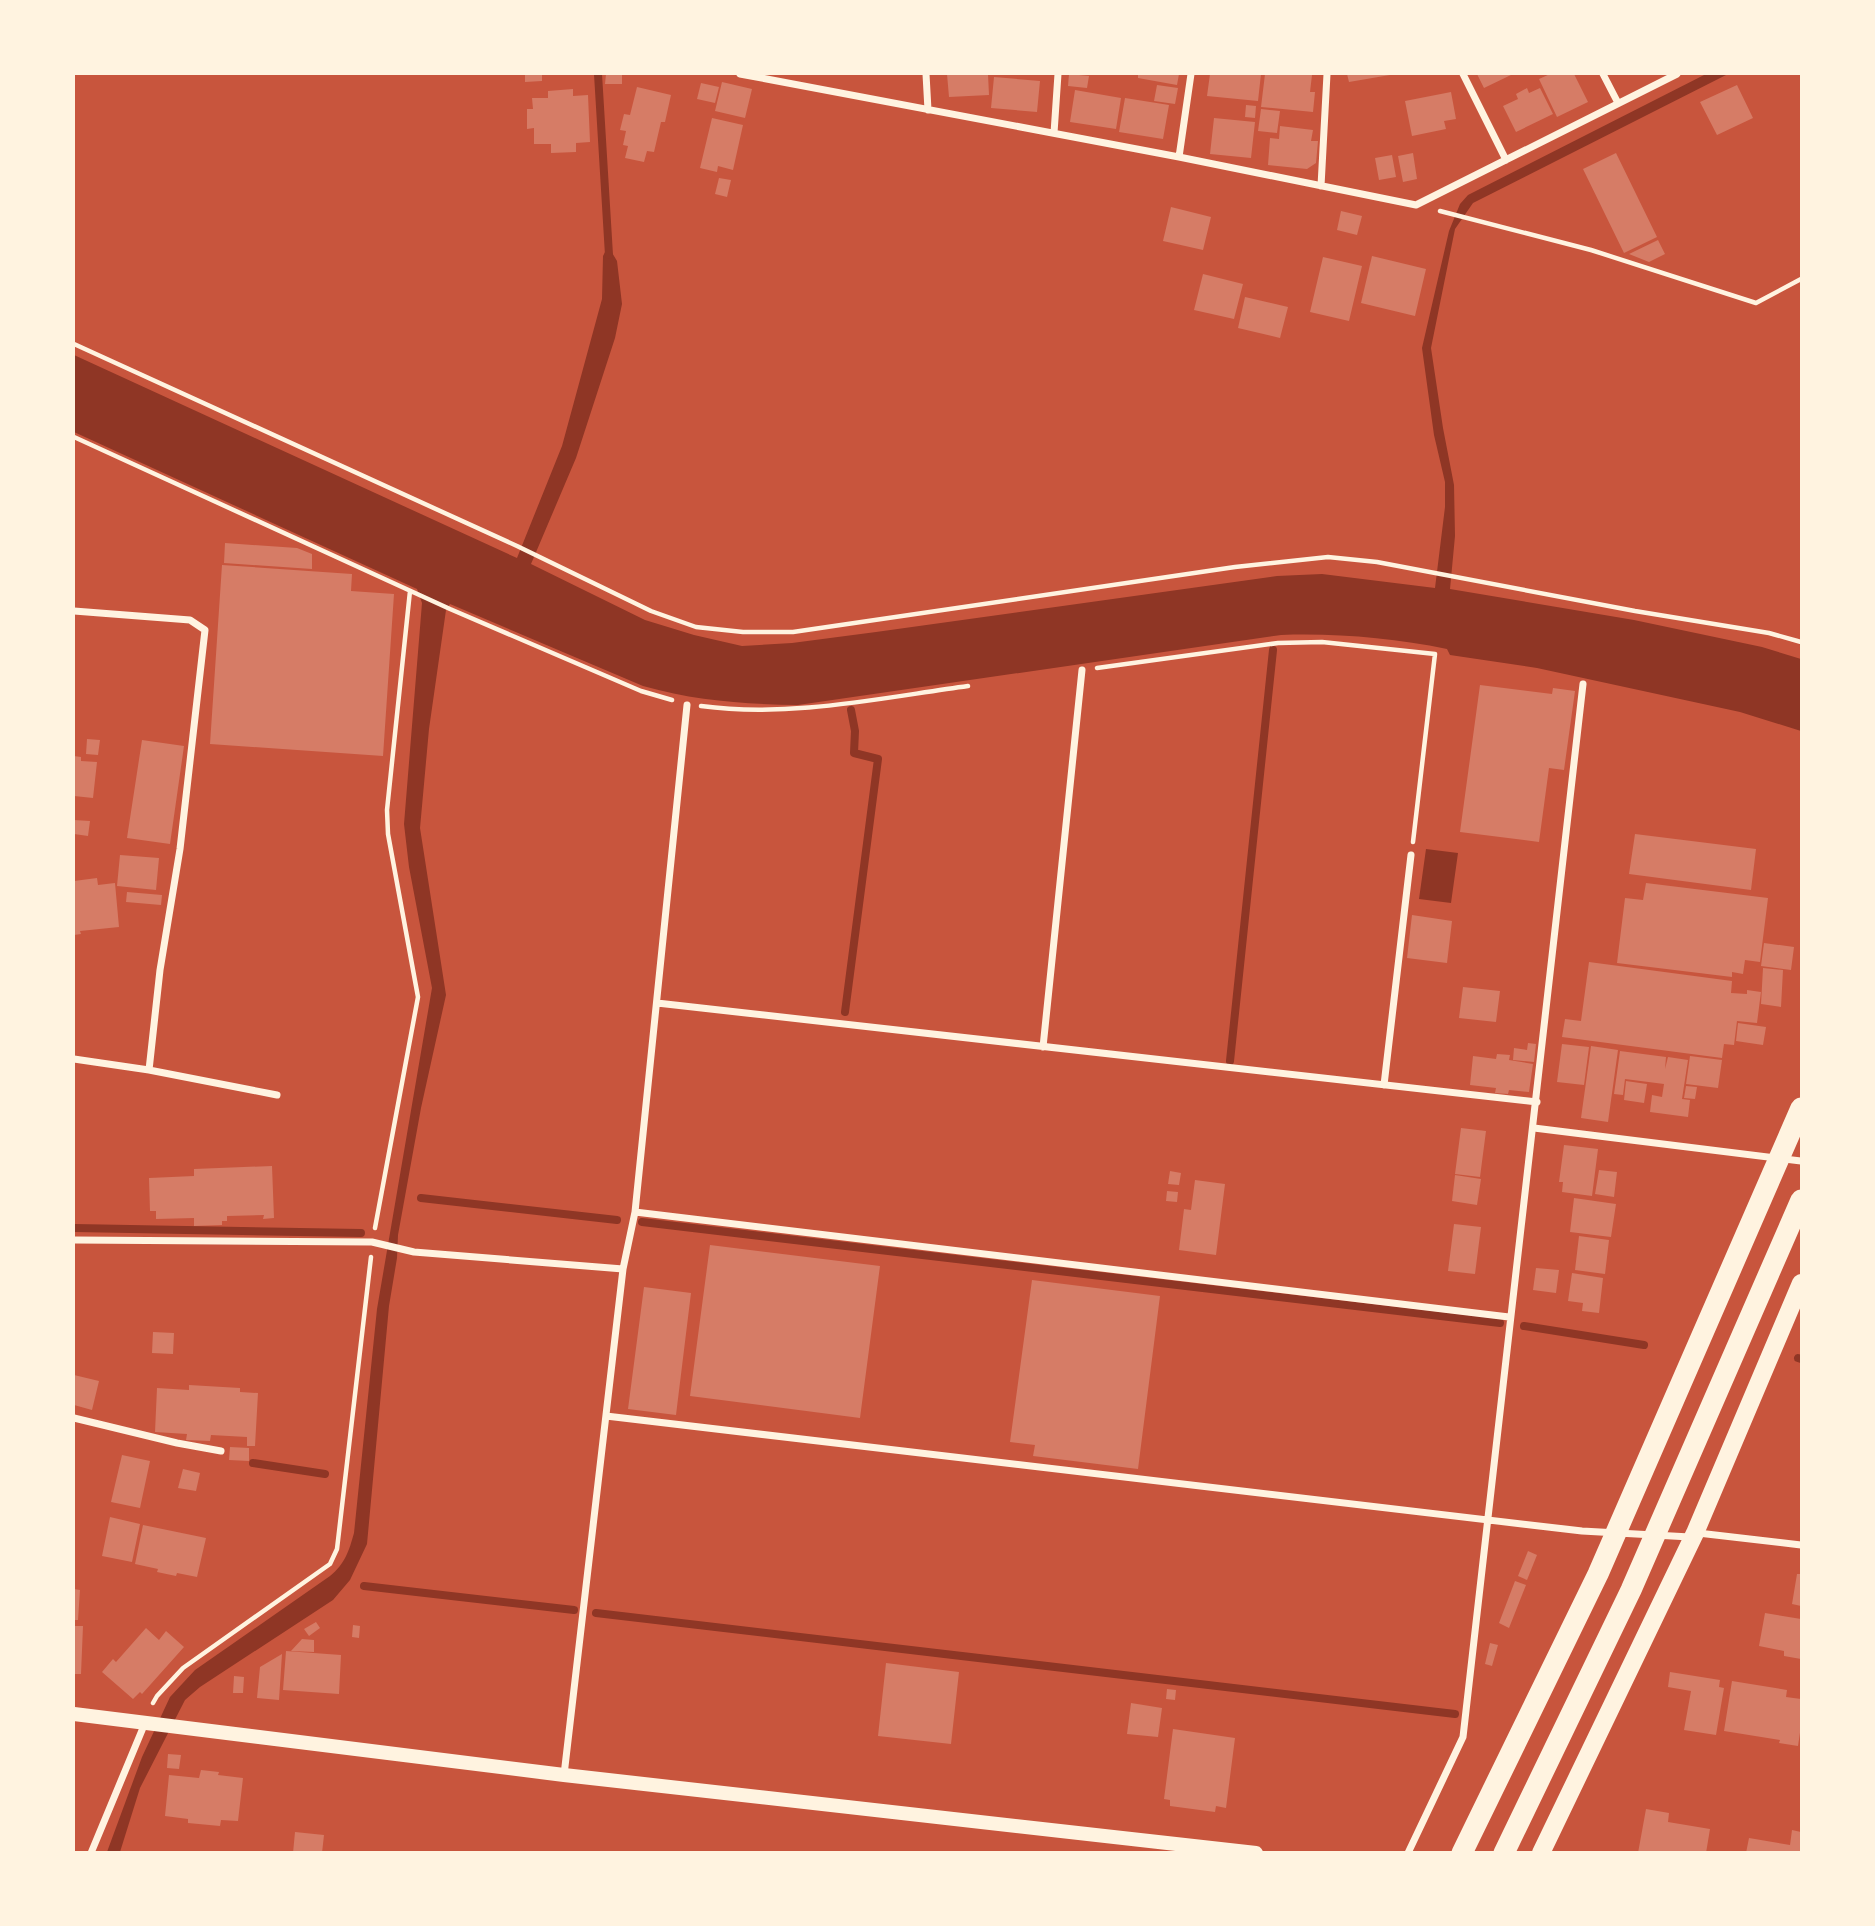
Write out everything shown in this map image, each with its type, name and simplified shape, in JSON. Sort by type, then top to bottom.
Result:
[{"type":"highway","points":[[1462,1853],[1598,1574],[1801,1108]]},
{"type":"highway","points":[[1504,1853],[1631,1590],[1801,1200]]},
{"type":"main road","points":[[1541,1853],[1694,1535],[1801,1283]]},
{"type":"main road","points":[[74,1714],[564,1775],[1256,1853]]},
{"type":"street","points":[[740,74],[1180,157],[1416,205],[1677,74]]},
{"type":"street","points":[[926,74],[928,110]]},
{"type":"street","points":[[1054,133],[1058,74]]},
{"type":"street","points":[[1180,157],[1191,74]]},
{"type":"street","points":[[1321,186],[1327,74]]},
{"type":"street","points":[[1463,74],[1506,160]]},
{"type":"street","points":[[1603,74],[1618,103]]},
{"type":"street","points":[[74,611],[190,620],[205,630],[180,849],[160,970],[149,1070]]},
{"type":"street","points":[[1043,1047],[1082,670]]},
{"type":"street","points":[[1408,1853],[1463,1737],[1583,684]]},
{"type":"street","points":[[564,1775],[623,1269],[635,1212],[687,705]]},
{"type":"street","points":[[1384,1085],[1411,855]]},
{"type":"street","points":[[657,1003],[1537,1102]]},
{"type":"street","points":[[74,1059],[149,1070],[277,1095]]},
{"type":"street","points":[[1534,1128],[1801,1161]]},
{"type":"street","points":[[635,1212],[1509,1317]]},
{"type":"street","points":[[74,1240],[376,1243],[414,1252],[623,1269]]},
{"type":"street","points":[[606,1416],[1582,1531],[1694,1535],[1801,1545]]},
{"type":"street","points":[[74,1418],[221,1451]]},
{"type":"street","points":[[91,1853],[145,1723]]},
{"type":"path","points":[[1452,214],[1591,250],[1756,303],[1801,279]]},
{"type":"path","points":[[74,344],[517,546],[650,611],[696,627],[743,632],[793,632],[1256,564],[1328,556],[1377,562],[1769,633],[1801,642]]},
{"type":"path","points":[[74,438],[450,609],[641,691],[687,705],[752,711],[798,710],[968,686]]},
{"type":"path","points":[[145,1723],[157,1696],[183,1668],[330,1564],[337,1549],[376,1243],[418,997],[388,834],[387,810],[413,592]]},
{"type":"path","points":[[1082,670],[1278,643],[1322,642],[1435,654],[1411,855]]},
{"type":"shaded area","points":[[1706,74],[1728,74],[1473,203],[1455,229],[1431,348],[1454,485],[1455,536],[1450,589],[1634,620],[1762,647],[1801,659],[1801,731],[1740,712],[1537,668],[1450,655],[1447,649],[1385,639],[1323,635],[1281,635],[798,705],[720,701],[643,686],[450,604],[446,610],[429,729],[420,828],[446,995],[421,1108],[398,1235],[367,1544],[350,1580],[333,1600],[200,1687],[185,1700],[140,1788],[120,1852],[107,1852],[142,1757],[170,1697],[195,1670],[330,1576],[343,1562],[348,1551],[354,1533],[377,1309],[432,988],[409,867],[404,824],[422,603],[417,589],[74,432],[74,355],[517,558],[562,446],[602,299],[603,256],[608,246],[617,261],[622,304],[615,338],[576,458],[531,564],[645,620],[742,646],[792,643],[1277,576],[1322,574],[1435,588],[1445,507],[1445,482],[1434,435],[1422,348],[1449,231],[1460,204],[1468,195]]},
{"type":"shaded area","points":[[1426,849],[1458,853],[1451,903],[1419,899]]},
{"type":"building","points":[[525,74],[542,74],[542,81],[525,82]]},
{"type":"building","points":[[606,74],[622,74],[622,84],[605,84]]},
{"type":"building","points":[[947,74],[988,74],[989,95],[949,97]]},
{"type":"building","points":[[1069,74],[1089,76],[1087,88],[1068,86]]},
{"type":"building","points":[[1138,74],[1179,74],[1177,85],[1138,78]]},
{"type":"building","points":[[1210,74],[1261,74],[1258,101],[1207,96]]},
{"type":"building","points":[[1265,74],[1312,75],[1310,92],[1315,92],[1313,112],[1261,107]]},
{"type":"building","points":[[1347,74],[1390,74],[1390,75],[1349,82]]},
{"type":"building","points":[[1477,74],[1513,74],[1484,88]]},
{"type":"building","points":[[1550,74],[1574,74],[1588,102],[1557,117],[1539,79]]},
{"type":"building","points":[[994,77],[1040,81],[1037,112],[991,108]]},
{"type":"building","points":[[722,82],[752,89],[745,118],[715,111]]},
{"type":"building","points":[[701,83],[719,87],[715,103],[697,99]]},
{"type":"building","points":[[1157,85],[1178,88],[1175,104],[1154,101]]},
{"type":"building","points":[[1737,85],[1753,118],[1717,135],[1700,102]]},
{"type":"building","points":[[637,87],[671,95],[654,152],[647,151],[644,162],[625,158],[628,146],[623,145],[626,131],[620,130],[624,114],[630,115]]},
{"type":"building","points":[[1527,88],[1529,93],[1540,88],[1553,114],[1516,132],[1503,106],[1518,99],[1516,94]]},
{"type":"building","points":[[573,89],[573,96],[588,95],[590,142],[576,143],[576,152],[551,153],[551,144],[534,144],[534,128],[527,129],[527,109],[533,109],[532,98],[548,98],[548,91]]},
{"type":"building","points":[[1075,90],[1121,98],[1116,129],[1070,122]]},
{"type":"building","points":[[1451,92],[1456,119],[1444,121],[1446,129],[1412,136],[1405,101]]},
{"type":"building","points":[[1125,98],[1169,105],[1163,139],[1119,132]]},
{"type":"building","points":[[1246,105],[1256,106],[1255,118],[1245,117]]},
{"type":"building","points":[[1261,109],[1280,111],[1277,133],[1258,131]]},
{"type":"building","points":[[712,118],[743,125],[733,170],[718,166],[717,172],[700,168]]},
{"type":"building","points":[[1214,118],[1255,122],[1251,158],[1210,154]]},
{"type":"building","points":[[1280,126],[1313,130],[1311,141],[1318,141],[1316,163],[1307,169],[1268,165],[1270,138],[1279,139]]},
{"type":"building","points":[[1413,153],[1417,179],[1403,182],[1398,156]]},
{"type":"building","points":[[1616,153],[1657,237],[1624,253],[1583,169]]},
{"type":"building","points":[[1392,155],[1396,177],[1379,180],[1375,158]]},
{"type":"building","points":[[719,178],[731,180],[727,197],[715,194]]},
{"type":"building","points":[[1171,207],[1211,217],[1203,250],[1163,241]]},
{"type":"building","points":[[1341,211],[1362,216],[1357,235],[1337,230]]},
{"type":"building","points":[[1658,240],[1665,254],[1649,262],[1629,254]]},
{"type":"building","points":[[1372,256],[1426,269],[1415,316],[1361,303]]},
{"type":"building","points":[[1323,257],[1362,266],[1349,321],[1310,312]]},
{"type":"building","points":[[1203,274],[1243,284],[1234,319],[1194,310]]},
{"type":"building","points":[[1245,297],[1288,307],[1280,338],[1238,328]]},
{"type":"building","points":[[225,543],[297,548],[312,554],[312,569],[224,563]]},
{"type":"building","points":[[222,565],[352,574],[351,591],[394,594],[383,756],[210,744]]},
{"type":"building","points":[[1480,685],[1552,694],[1553,688],[1575,691],[1564,770],[1549,768],[1539,842],[1460,832]]},
{"type":"building","points":[[87,739],[100,740],[98,755],[86,754]]},
{"type":"building","points":[[142,740],[184,746],[170,844],[127,838]]},
{"type":"building","points":[[74,756],[81,757],[81,761],[97,762],[93,798],[74,796]]},
{"type":"building","points":[[74,820],[90,821],[88,836],[74,834]]},
{"type":"building","points":[[1635,834],[1756,849],[1751,890],[1629,874]]},
{"type":"building","points":[[120,855],[159,858],[156,890],[117,886]]},
{"type":"building","points":[[97,878],[98,885],[115,883],[119,927],[80,931],[81,934],[74,935],[74,881]]},
{"type":"building","points":[[1646,883],[1768,898],[1760,962],[1745,960],[1743,974],[1732,972],[1732,977],[1617,963],[1625,898],[1643,900]]},
{"type":"building","points":[[127,892],[162,895],[161,905],[126,902]]},
{"type":"building","points":[[1412,915],[1452,921],[1447,963],[1407,958]]},
{"type":"building","points":[[1764,943],[1794,947],[1791,970],[1761,966]]},
{"type":"building","points":[[1589,962],[1732,981],[1731,993],[1747,994],[1747,990],[1761,992],[1757,1023],[1737,1021],[1734,1045],[1724,1044],[1722,1058],[1562,1037],[1565,1019],[1581,1021]]},
{"type":"building","points":[[1763,968],[1783,970],[1781,1007],[1761,1004]]},
{"type":"building","points":[[1463,987],[1500,991],[1496,1022],[1459,1018]]},
{"type":"building","points":[[1738,1023],[1766,1027],[1763,1045],[1736,1041]]},
{"type":"building","points":[[1528,1043],[1536,1044],[1534,1062],[1513,1060],[1514,1048],[1527,1050]]},
{"type":"building","points":[[1562,1044],[1589,1047],[1584,1085],[1557,1082]]},
{"type":"building","points":[[1591,1046],[1618,1050],[1608,1122],[1581,1118]]},
{"type":"building","points":[[1620,1051],[1666,1057],[1665,1069],[1668,1057],[1688,1060],[1682,1099],[1690,1100],[1688,1117],[1650,1112],[1652,1095],[1662,1097],[1664,1084],[1625,1079],[1623,1095],[1614,1094]]},
{"type":"building","points":[[1497,1054],[1510,1055],[1509,1060],[1533,1064],[1529,1092],[1509,1090],[1508,1094],[1495,1093],[1496,1088],[1470,1085],[1473,1056],[1496,1059]]},
{"type":"building","points":[[1690,1056],[1722,1060],[1718,1088],[1686,1084]]},
{"type":"building","points":[[1626,1081],[1647,1084],[1644,1103],[1624,1100]]},
{"type":"building","points":[[1686,1086],[1697,1087],[1695,1099],[1684,1098]]},
{"type":"building","points":[[1461,1128],[1486,1131],[1480,1177],[1455,1174]]},
{"type":"building","points":[[1564,1145],[1598,1149],[1592,1196],[1562,1192],[1563,1182],[1559,1182]]},
{"type":"building","points":[[272,1166],[274,1218],[263,1219],[264,1215],[227,1216],[227,1221],[222,1221],[222,1225],[194,1226],[194,1218],[156,1219],[156,1211],[150,1211],[149,1178],[194,1176],[194,1169]]},
{"type":"building","points":[[1599,1170],[1617,1172],[1614,1197],[1595,1194]]},
{"type":"building","points":[[1170,1171],[1181,1173],[1179,1185],[1168,1184]]},
{"type":"building","points":[[1455,1175],[1481,1179],[1477,1205],[1452,1201]]},
{"type":"building","points":[[1195,1180],[1225,1184],[1216,1255],[1179,1250],[1184,1209],[1191,1210]]},
{"type":"building","points":[[1167,1191],[1178,1192],[1177,1202],[1166,1201]]},
{"type":"building","points":[[1574,1198],[1616,1204],[1611,1237],[1570,1232]]},
{"type":"building","points":[[1454,1224],[1481,1227],[1475,1274],[1448,1271]]},
{"type":"building","points":[[1579,1236],[1609,1240],[1605,1274],[1575,1270]]},
{"type":"building","points":[[710,1245],[880,1266],[860,1418],[690,1396]]},
{"type":"building","points":[[1536,1268],[1559,1270],[1556,1293],[1533,1290]]},
{"type":"building","points":[[1572,1273],[1603,1278],[1599,1313],[1582,1311],[1583,1303],[1568,1301]]},
{"type":"building","points":[[1032,1280],[1160,1296],[1138,1469],[1033,1456],[1035,1445],[1010,1442]]},
{"type":"building","points":[[644,1287],[691,1293],[676,1415],[628,1409]]},
{"type":"building","points":[[153,1332],[174,1333],[173,1354],[152,1353]]},
{"type":"building","points":[[74,1375],[99,1381],[92,1410],[74,1405]]},
{"type":"building","points":[[189,1385],[240,1388],[240,1392],[258,1393],[255,1446],[247,1446],[247,1437],[211,1435],[210,1441],[186,1440],[187,1434],[155,1432],[157,1388],[189,1390]]},
{"type":"building","points":[[230,1447],[249,1448],[249,1461],[229,1460]]},
{"type":"building","points":[[122,1455],[150,1461],[140,1508],[111,1502]]},
{"type":"building","points":[[183,1469],[200,1473],[196,1491],[178,1488]]},
{"type":"building","points":[[110,1517],[140,1524],[132,1562],[102,1556]]},
{"type":"building","points":[[143,1525],[206,1538],[197,1577],[177,1573],[176,1576],[135,1564]]},
{"type":"building","points":[[1528,1551],[1537,1555],[1527,1580],[1518,1576]]},
{"type":"building","points":[[1797,1574],[1801,1574],[1801,1606],[1792,1604]]},
{"type":"building","points":[[1515,1581],[1526,1585],[1509,1628],[1499,1623]]},
{"type":"building","points":[[74,1589],[80,1590],[78,1620],[74,1620]]},
{"type":"building","points":[[1765,1613],[1801,1619],[1801,1659],[1784,1656],[1784,1651],[1759,1646]]},
{"type":"building","points":[[316,1622],[320,1628],[309,1636],[304,1629]]},
{"type":"building","points":[[353,1625],[360,1626],[359,1638],[352,1637]]},
{"type":"building","points":[[74,1626],[83,1626],[81,1674],[74,1674]]},
{"type":"building","points":[[146,1628],[159,1640],[166,1631],[184,1647],[142,1694],[140,1692],[133,1699],[102,1672],[113,1659],[116,1662]]},
{"type":"building","points":[[302,1639],[314,1640],[314,1652],[291,1651]]},
{"type":"building","points":[[1490,1643],[1498,1645],[1492,1666],[1485,1664]]},
{"type":"building","points":[[286,1651],[341,1655],[339,1694],[283,1690]]},
{"type":"building","points":[[282,1654],[279,1700],[257,1698],[260,1667]]},
{"type":"building","points":[[886,1663],[959,1672],[951,1744],[878,1736]]},
{"type":"building","points":[[1670,1672],[1720,1680],[1719,1687],[1724,1688],[1716,1735],[1684,1730],[1691,1691],[1668,1687]]},
{"type":"building","points":[[234,1676],[244,1677],[243,1693],[233,1693]]},
{"type":"building","points":[[1732,1681],[1787,1690],[1786,1697],[1801,1699],[1798,1746],[1779,1743],[1780,1740],[1724,1731]]},
{"type":"building","points":[[1167,1689],[1176,1690],[1175,1700],[1166,1699]]},
{"type":"building","points":[[1131,1703],[1162,1708],[1158,1737],[1127,1734]]},
{"type":"building","points":[[1173,1729],[1235,1738],[1226,1808],[1216,1806],[1215,1812],[1170,1806],[1170,1800],[1164,1799]]},
{"type":"building","points":[[168,1754],[181,1755],[179,1769],[167,1768]]},
{"type":"building","points":[[201,1770],[243,1778],[238,1821],[221,1820],[220,1826],[188,1823],[188,1819],[165,1816],[169,1775],[199,1778]]},
{"type":"building","points":[[1646,1809],[1669,1813],[1668,1822],[1710,1829],[1706,1853],[1638,1853]]},
{"type":"building","points":[[1792,1830],[1801,1832],[1801,1853],[1746,1853],[1749,1838],[1790,1845]]},
{"type":"building","points":[[295,1832],[324,1835],[322,1853],[293,1853]]},
{"type":"waterway","points":[[598,74],[609,255]]},
{"type":"waterway","points":[[1230,1061],[1273,650]]},
{"type":"waterway","points":[[845,1012],[878,759],[854,753],[855,731],[851,710]]},
{"type":"waterway","points":[[421,1198],[617,1220]]},
{"type":"waterway","points":[[642,1222],[1500,1323]]},
{"type":"waterway","points":[[74,1228],[361,1233]]},
{"type":"waterway","points":[[1524,1326],[1644,1345]]},
{"type":"waterway","points":[[253,1463],[325,1474]]},
{"type":"waterway","points":[[364,1586],[574,1610]]},
{"type":"waterway","points":[[596,1613],[1455,1714]]}]
